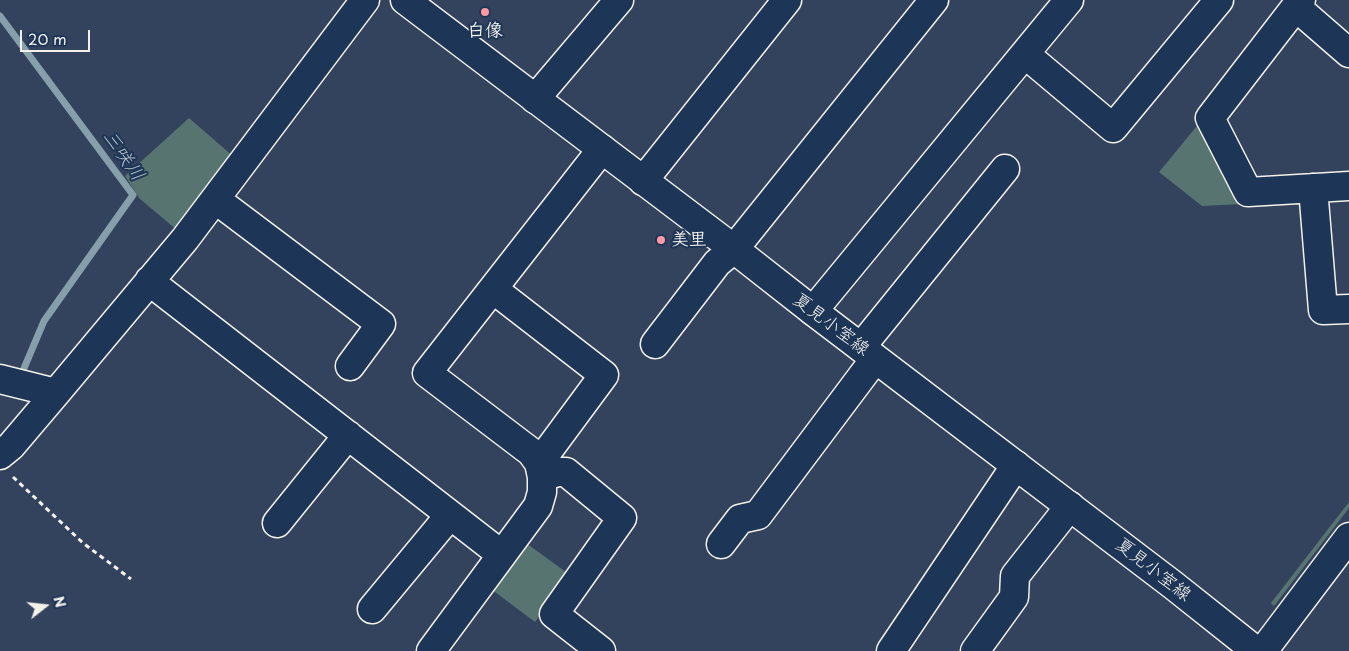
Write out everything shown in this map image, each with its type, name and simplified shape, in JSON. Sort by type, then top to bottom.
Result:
[{"type":"street","points":[[3,463],[11,446],[215,199],[365,0]]},
{"type":"street","name":"夏見小室線","points":[[405,0],[1070,506],[1256,651]]},
{"type":"street","points":[[535,99],[619,0]]},
{"type":"street","points":[[643,181],[787,0]]},
{"type":"street","points":[[655,344],[717,263],[734,249],[934,0]]},
{"type":"street","points":[[813,311],[1069,0]]},
{"type":"street","points":[[1024,54],[1113,128],[1220,0]]},
{"type":"street","points":[[1349,53],[1299,3],[1210,118],[1248,192],[1349,186]]},
{"type":"street","points":[[442,647],[502,555],[538,506],[542,492],[541,470],[531,452],[427,373],[602,149]]},
{"type":"street","points":[[721,544],[740,519],[758,515],[868,353],[1005,169]]},
{"type":"street","points":[[1313,188],[1323,310],[1349,309]]},
{"type":"street","points":[[215,199],[381,324],[350,366]]},
{"type":"street","points":[[149,281],[502,555]]},
{"type":"street","points":[[493,288],[604,375],[541,470]]},
{"type":"street","points":[[0,379],[56,393]]},
{"type":"street","points":[[277,524],[348,435]]},
{"type":"street","points":[[891,651],[1016,465]]},
{"type":"street","points":[[541,470],[566,472],[622,518],[554,614],[601,651]]},
{"type":"street","points":[[975,651],[1014,597],[1015,576],[1070,506]]},
{"type":"street","points":[[372,609],[450,515]]},
{"type":"street","points":[[1263,651],[1349,537]]},
{"type":"path","points":[[3,463],[83,543],[131,579]]},
{"type":"green space","points":[[189,118],[234,157],[178,231],[139,198],[125,176]]},
{"type":"green space","points":[[1201,121],[1242,204],[1202,206],[1159,172]]},
{"type":"green space","points":[[1349,502],[1349,508],[1274,606],[1271,603]]},
{"type":"green space","points":[[526,543],[570,575],[535,622],[491,589]]},
{"type":"waterway","name":"三咲川","points":[[0,16],[133,195],[44,321],[22,373]]},
{"type":"place","name":"白像","points":[[485,12]]},
{"type":"place","name":"美里","points":[[661,240]]}]
